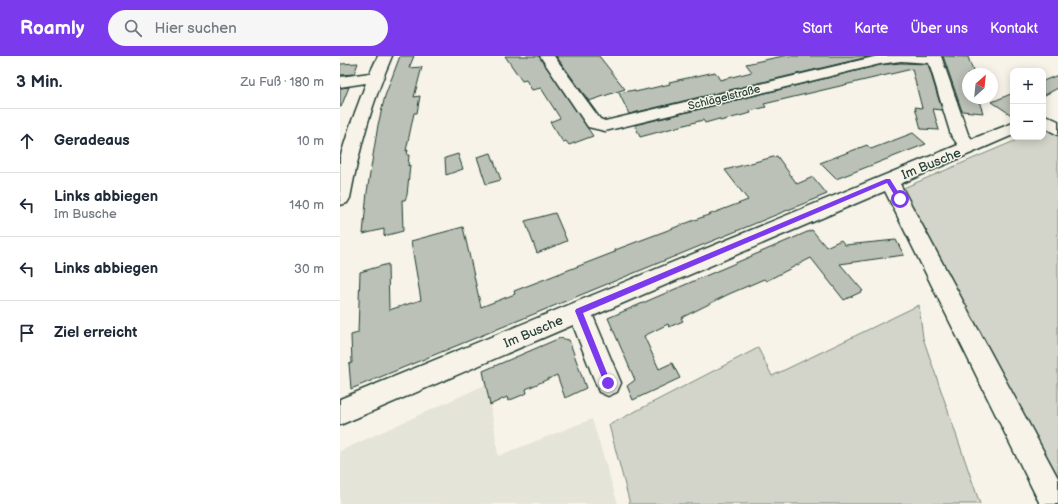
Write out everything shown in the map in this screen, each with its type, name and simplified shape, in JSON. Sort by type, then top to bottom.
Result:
[{"type":"street","points":[[341,189],[355,134],[374,78],[385,56]]},
{"type":"street","name":"Schlägelstraße","points":[[547,56],[594,123],[605,126],[880,60],[901,57],[935,58]]},
{"type":"street","points":[[935,58],[960,135],[968,148]]},
{"type":"street","points":[[340,82],[374,78]]},
{"type":"street","points":[[1046,115],[1058,109]]},
{"type":"street","points":[[1046,121],[1058,129]]},
{"type":"street","name":"Im Busche","points":[[340,412],[888,180],[1010,130]]},
{"type":"street","points":[[888,180],[900,199],[1056,504]]},
{"type":"street","points":[[579,311],[608,383]]},
{"type":"shaded area","points":[[1048,127],[1058,134],[1058,504],[901,189],[1017,140],[1046,140],[1046,128]]},
{"type":"shaded area","points":[[919,305],[923,338],[980,504],[630,504],[609,425],[758,348],[772,376]]},
{"type":"shaded area","points":[[485,385],[494,424],[498,456],[592,419],[618,504],[340,504],[340,451]]},
{"type":"building","points":[[400,56],[414,56],[409,68],[422,67],[414,97],[420,96],[417,113],[414,113],[406,151],[408,150],[407,155],[409,155],[408,166],[410,165],[407,195],[405,200],[402,200],[403,231],[384,236],[384,229],[363,234],[367,192],[378,125],[385,96]]},
{"type":"building","points":[[505,56],[539,56],[593,136],[569,145],[566,141],[563,142],[550,122],[560,118],[541,88],[532,90],[526,80],[522,81]]},
{"type":"building","points":[[556,56],[599,56],[625,89],[589,101]]},
{"type":"building","points":[[783,56],[872,56],[629,114],[619,93],[634,90],[635,92],[670,84],[669,82],[715,72],[720,80],[752,72],[746,64]]},
{"type":"building","points":[[943,56],[968,57],[972,68],[962,68],[962,104],[980,104],[983,113],[962,111]]},
{"type":"building","points":[[358,63],[354,74],[340,75],[340,64]]},
{"type":"building","points":[[901,63],[928,64],[942,110],[933,109],[939,130],[921,129],[915,107],[922,108],[912,69],[764,104],[766,107],[750,111],[751,113],[720,121],[719,119],[705,123],[703,120],[640,137],[635,125],[880,65]]},
{"type":"building","points":[[1058,75],[1058,88],[1046,94],[1046,80]]},
{"type":"building","points":[[349,87],[341,107],[340,107],[340,88]]},
{"type":"building","points":[[1010,94],[1010,114],[995,104],[998,104],[998,99]]},
{"type":"building","points":[[913,133],[926,144],[836,179],[820,163],[867,145],[871,149]]},
{"type":"building","points":[[491,153],[501,180],[486,184],[477,157]]},
{"type":"building","points":[[458,154],[463,169],[446,175],[445,158]]},
{"type":"building","points":[[777,156],[797,184],[813,177],[827,194],[351,389],[349,364],[352,363],[351,335],[358,333],[360,272],[388,264],[389,310],[421,300],[411,241],[463,227],[481,307],[515,294],[514,291],[615,252],[615,250],[748,200],[725,170]]},
{"type":"building","points":[[555,213],[567,241],[537,253],[525,221]]},
{"type":"building","points":[[812,230],[826,247],[841,240],[845,245],[896,240],[904,255],[840,264],[863,291],[844,300],[811,258],[766,281],[764,279],[729,294],[681,318],[683,321],[669,327],[668,324],[644,336],[659,369],[672,363],[680,378],[633,400],[627,386],[635,380],[608,318]]},
{"type":"building","points":[[560,338],[569,340],[586,388],[565,398],[557,375],[526,389],[527,393],[508,401],[507,397],[490,405],[483,371]]},
{"type":"route","points":[[608,383],[579,311],[888,180],[900,199]]}]
